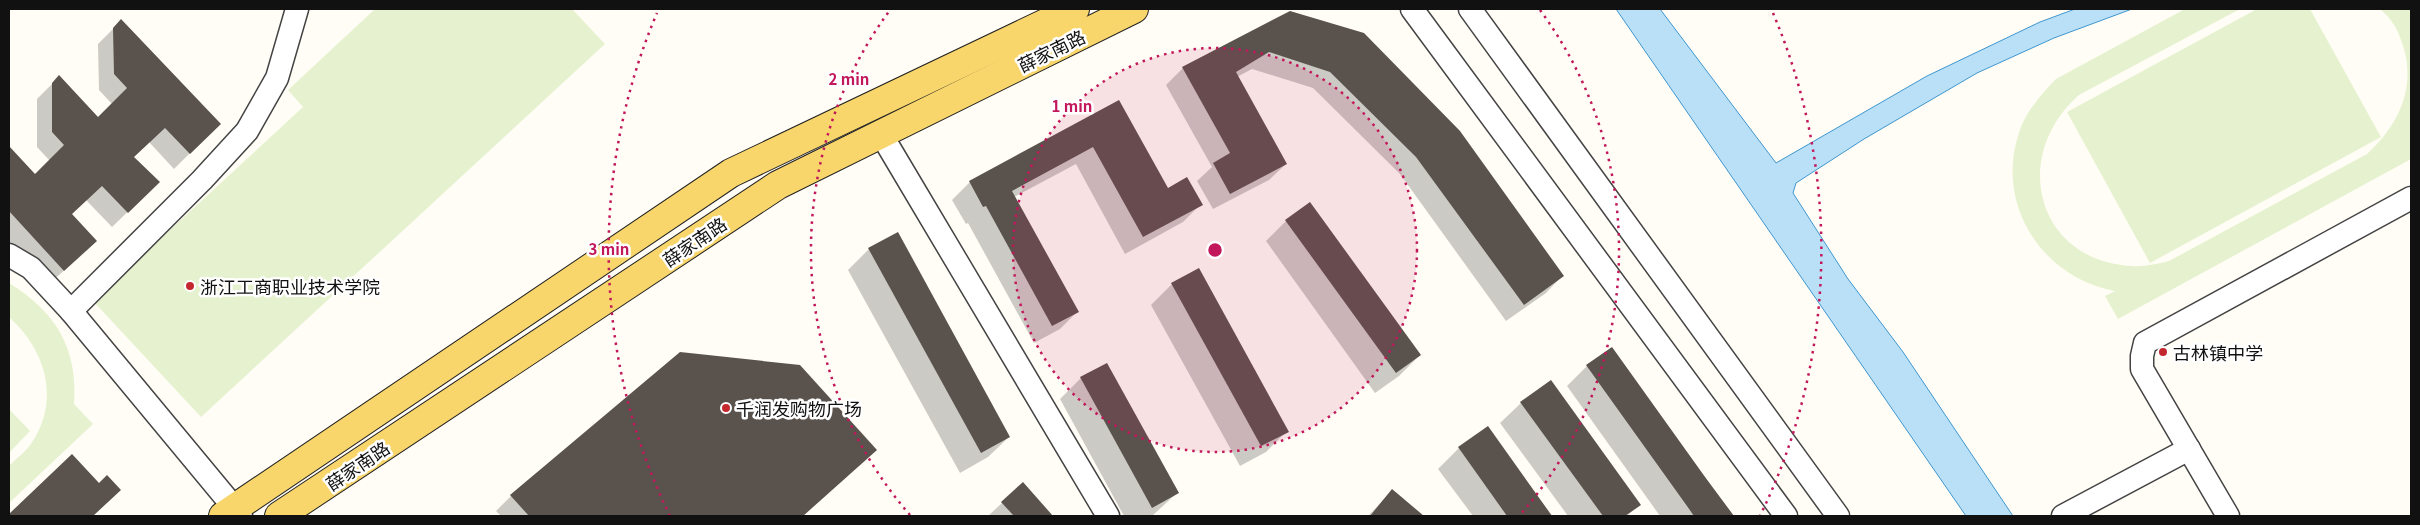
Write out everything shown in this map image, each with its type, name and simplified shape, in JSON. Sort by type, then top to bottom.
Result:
[{"type":"main road","name":"薛家南路","points":[[233,513],[731,173],[1075,9]]},
{"type":"main road","name":"薛家南路","points":[[279,516],[778,185],[1134,9]]},
{"type":"street","points":[[71,310],[202,180],[248,131],[277,78],[297,9]]},
{"type":"street","points":[[1412,9],[1786,516]]},
{"type":"street","points":[[1470,9],[1838,516]]},
{"type":"street","points":[[881,134],[1108,516]]},
{"type":"street","points":[[2228,516],[2142,369],[2145,343],[2411,198]]},
{"type":"street","points":[[9,256],[31,268],[71,310],[233,513]]},
{"type":"street","points":[[2063,516],[2189,449]]},
{"type":"green space","points":[[375,9],[572,9],[605,44],[201,417],[93,301],[303,107],[288,90]]},
{"type":"green space","points":[[2185,9],[2240,9],[2079,95],[2058,120],[2045,147],[2040,174],[2043,201],[2055,225],[2073,245],[2099,259],[2131,266],[2146,266],[2169,261],[2367,154],[2389,130],[2397,116],[2403,102],[2408,72],[2406,56],[2397,31],[2393,23],[2380,9],[2411,9],[2411,159],[2118,319],[2105,296],[2115,291],[2089,283],[2066,271],[2047,255],[2031,235],[2020,212],[2014,188],[2013,162],[2018,136],[2029,112],[2056,79]]},
{"type":"green space","points":[[2257,9],[2310,9],[2381,137],[2150,263],[2067,112]]},
{"type":"green space","points":[[9,283],[40,306],[61,333],[68,349],[72,366],[74,404],[93,424],[9,503],[9,466],[29,447],[40,428],[47,394],[40,360],[22,330],[9,317]]},
{"type":"green space","points":[[9,409],[30,431],[9,453]]},
{"type":"water","points":[[1616,9],[1660,9],[1776,163],[1927,76],[2040,22],[2075,9],[2132,9],[2054,38],[1977,73],[1864,139],[1796,183],[1793,193],[1848,279],[1903,352],[2013,516],[1966,516]]},
{"type":"building","points":[[1290,11],[1364,33],[1460,131],[1564,276],[1524,305],[1416,157],[1330,72],[1269,52],[1236,72],[1287,164],[1230,194],[1213,163],[1230,153],[1182,67]]},
{"type":"building","points":[[121,19],[221,124],[190,154],[165,128],[134,157],[160,182],[128,213],[102,186],[72,214],[97,241],[64,271],[9,211],[9,146],[35,174],[64,145],[52,132],[52,83],[59,75],[98,117],[127,88],[114,74],[113,28]]},
{"type":"building","points":[[1119,100],[1168,188],[1187,177],[1203,205],[1143,237],[1093,147],[1012,191],[1079,312],[1052,326],[986,206],[983,207],[969,181]]},
{"type":"building","points":[[1310,202],[1421,355],[1396,373],[1285,220]]},
{"type":"building","points":[[898,232],[1010,437],[981,453],[868,248]]},
{"type":"building","points":[[1199,268],[1289,432],[1261,446],[1171,283]]},
{"type":"building","points":[[1612,347],[1734,516],[1694,516],[1586,365]]},
{"type":"building","name":"千润发购物广场","points":[[680,352],[800,365],[877,450],[803,516],[529,516],[510,495]]},
{"type":"building","points":[[1107,363],[1179,493],[1152,508],[1080,377]]},
{"type":"building","points":[[1551,380],[1641,505],[1625,516],[1603,516],[1520,402]]},
{"type":"building","points":[[1488,426],[1552,516],[1507,516],[1458,447]]},
{"type":"building","points":[[72,454],[99,483],[107,475],[121,490],[93,516],[9,516],[9,514]]},
{"type":"building","points":[[1023,482],[1053,516],[1014,516],[1001,502]]},
{"type":"building","points":[[1392,489],[1424,516],[1370,516]]},
{"type":"place","name":"浙江工商职业技术学院","points":[[190,286]]},
{"type":"place","name":"古林镇中学","points":[[2163,352]]},
{"type":"place","name":"千润发购物广场","points":[[726,408]]}]
